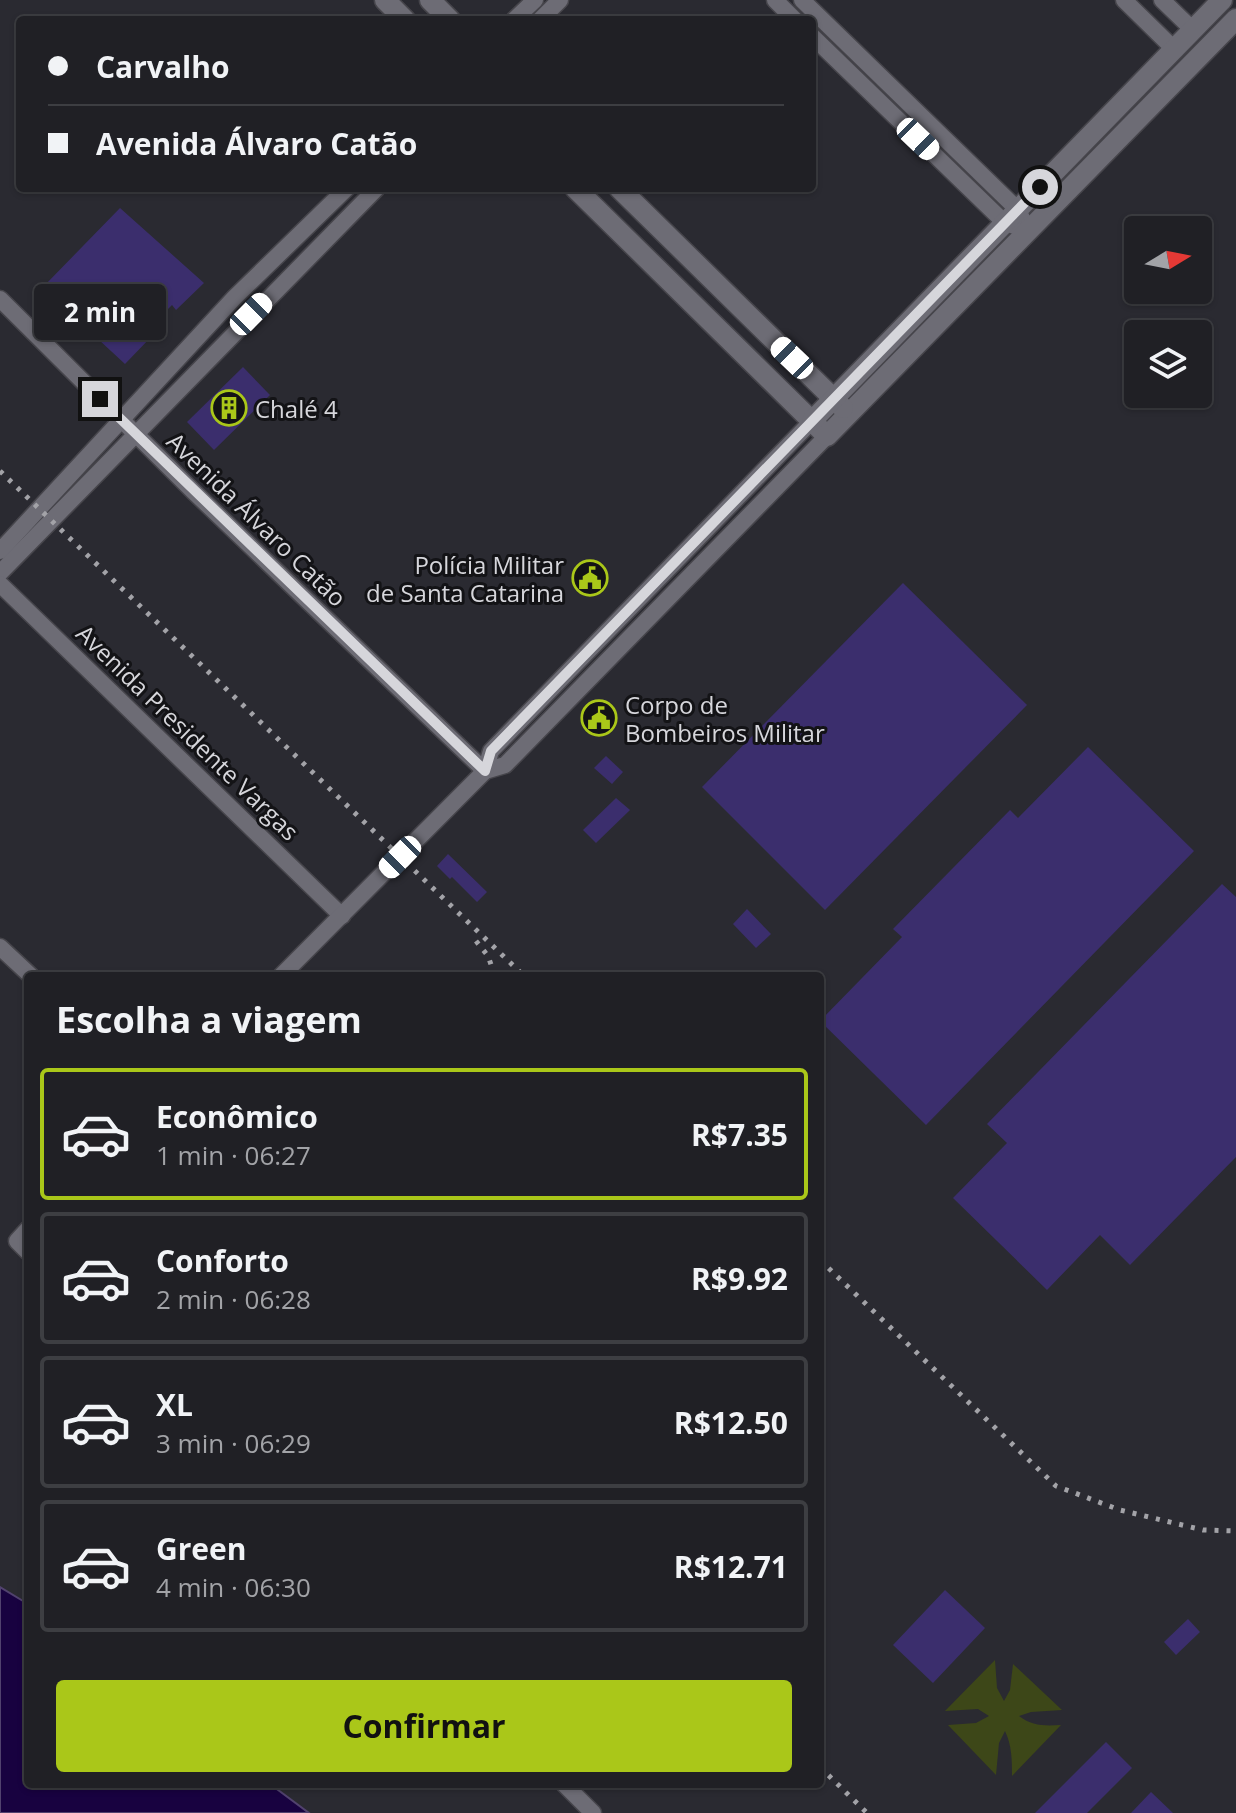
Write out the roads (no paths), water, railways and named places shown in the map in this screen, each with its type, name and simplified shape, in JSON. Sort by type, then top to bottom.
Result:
[{"type":"street","points":[[385,0],[401,16]]},
{"type":"street","points":[[430,0],[446,16]]},
{"type":"street","points":[[518,16],[535,0]]},
{"type":"street","points":[[544,16],[560,0]]},
{"type":"street","points":[[775,0],[791,16]]},
{"type":"street","points":[[802,0],[1011,216]]},
{"type":"street","points":[[1124,0],[1174,49]]},
{"type":"street","points":[[1162,0],[1193,30]]},
{"type":"street","points":[[285,972],[485,771],[491,751],[1222,0]]},
{"type":"street","points":[[485,771],[505,765],[1236,19]]},
{"type":"street","points":[[816,40],[1028,231]]},
{"type":"street","points":[[831,54],[844,41]]},
{"type":"street","points":[[0,551],[235,297],[343,192]]},
{"type":"street","points":[[346,192],[357,208]]},
{"type":"street","points":[[0,573],[373,192]]},
{"type":"street","points":[[579,192],[827,436]]},
{"type":"street","points":[[623,192],[849,414]]},
{"type":"street","points":[[646,258],[668,235]]},
{"type":"street","points":[[235,297],[251,314]]},
{"type":"street","name":"Avenida Álvaro Catão","points":[[0,299],[120,420],[485,771]]},
{"type":"street","name":"Avenida Presidente Vargas","points":[[0,584],[342,916]]},
{"type":"street","points":[[0,947],[27,972]]},
{"type":"street","points":[[568,1788],[593,1813]]},
{"type":"railway","points":[[0,471],[520,972]]},
{"type":"railway","points":[[476,941],[488,956],[494,972]]},
{"type":"railway","points":[[824,1264],[1056,1486],[1120,1510],[1203,1530],[1236,1531]]},
{"type":"railway","points":[[824,1771],[867,1813]]},
{"type":"place","name":"Chalé 4","points":[[229,408]]},
{"type":"place","name":"Polícia Militar de Santa Catarina","points":[[590,578]]},
{"type":"place","name":"Corpo de Bombeiros Militar","points":[[599,718]]}]
